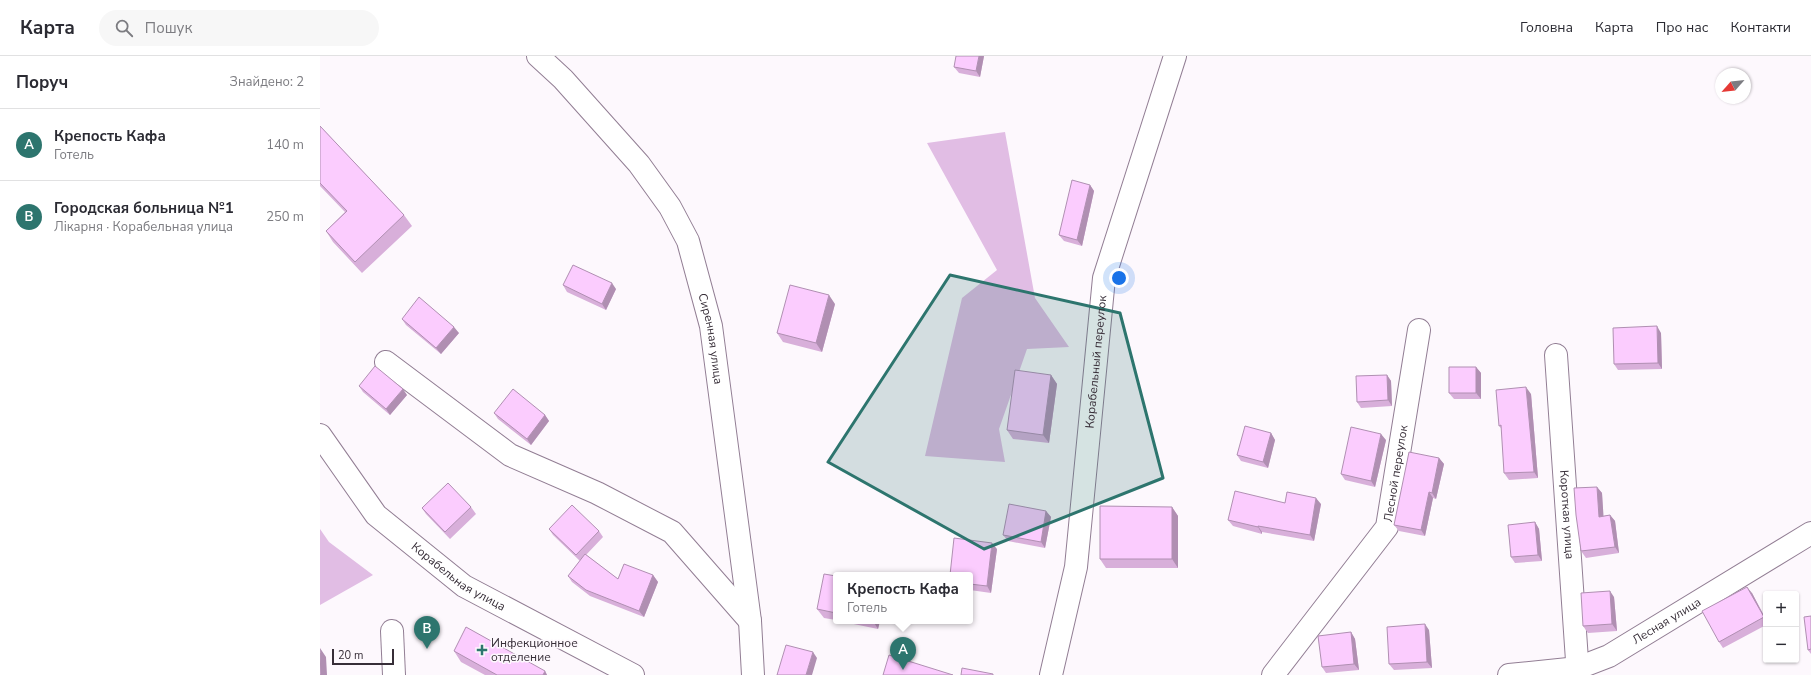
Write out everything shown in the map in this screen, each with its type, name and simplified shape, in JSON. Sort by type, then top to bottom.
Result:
[{"type":"street","name":"Сиренная улица","points":[[538,56],[563,79],[639,164],[670,207],[688,241],[711,326],[750,621],[753,675]]},
{"type":"street","name":"Корабельный переулок","points":[[1051,675],[1076,567],[1104,278],[1175,56]]},
{"type":"street","name":"Лесной переулок","points":[[1273,675],[1387,527],[1418,330]]},
{"type":"street","name":"Короткая улица","points":[[1556,355],[1578,671]]},
{"type":"street","points":[[386,362],[510,455],[597,493],[672,532],[750,621]]},
{"type":"street","name":"Корабельная улица","points":[[320,435],[376,515],[464,586],[633,675]]},
{"type":"street","name":"Лесная улица","points":[[1509,675],[1578,671],[1609,656],[1811,532]]},
{"type":"street","points":[[392,631],[394,675]]},
{"type":"highlighted area","points":[[950,275],[1120,313],[1163,478],[984,549],[828,462]]},
{"type":"shaded area","points":[[1005,132],[1035,298],[1069,347],[1027,349],[999,429],[1005,462],[925,456],[962,298],[997,270],[927,143]]},
{"type":"shaded area","points":[[320,529],[329,542],[373,575],[320,605]]},
{"type":"building","points":[[956,56],[979,56],[976,71],[954,67]]},
{"type":"building","points":[[320,126],[404,215],[355,262],[326,231],[347,211],[320,183]]},
{"type":"building","points":[[1072,180],[1090,185],[1077,240],[1059,235]]},
{"type":"building","points":[[573,265],[612,283],[602,304],[563,285]]},
{"type":"building","points":[[790,285],[829,295],[816,343],[777,333]]},
{"type":"building","points":[[419,297],[454,327],[436,348],[402,319]]},
{"type":"building","points":[[1657,326],[1658,363],[1614,364],[1613,328]]},
{"type":"building","points":[[375,366],[403,389],[386,409],[359,386]]},
{"type":"building","points":[[1449,367],[1476,367],[1476,393],[1449,393]]},
{"type":"building","points":[[1015,370],[1051,375],[1043,435],[1007,430]]},
{"type":"building","points":[[1387,375],[1388,400],[1357,402],[1356,376]]},
{"type":"building","points":[[1526,387],[1534,472],[1504,473],[1501,425],[1499,426],[1496,390]]},
{"type":"building","points":[[513,389],[545,415],[527,439],[494,413]]},
{"type":"building","points":[[1245,426],[1271,433],[1263,462],[1237,455]]},
{"type":"building","points":[[1351,427],[1381,434],[1371,481],[1341,474]]},
{"type":"building","points":[[1409,452],[1439,458],[1432,493],[1429,492],[1421,530],[1394,525]]},
{"type":"building","points":[[448,483],[471,507],[445,532],[422,508]]},
{"type":"building","points":[[1597,487],[1599,517],[1610,515],[1615,547],[1581,551],[1574,488]]},
{"type":"building","points":[[1235,491],[1285,503],[1287,492],[1316,498],[1310,535],[1258,527],[1228,520]]},
{"type":"building","points":[[1009,504],[1046,511],[1041,542],[1003,535]]},
{"type":"building","points":[[572,505],[599,531],[576,555],[549,529]]},
{"type":"building","points":[[1100,506],[1172,507],[1172,559],[1100,559]]},
{"type":"building","points":[[1535,522],[1538,555],[1511,557],[1508,525]]},
{"type":"building","points":[[954,538],[992,543],[987,586],[973,584],[973,572],[950,572]]},
{"type":"building","points":[[585,554],[618,579],[624,564],[653,575],[639,611],[586,590],[568,576]]},
{"type":"building","points":[[824,574],[833,576],[833,612],[817,609]]},
{"type":"building","points":[[1747,587],[1763,618],[1719,642],[1702,611]]},
{"type":"building","points":[[1610,591],[1612,624],[1583,626],[1581,593]]},
{"type":"building","points":[[1811,616],[1811,649],[1808,650],[1804,617]]},
{"type":"building","points":[[1425,624],[1427,662],[1389,664],[1387,627]]},
{"type":"building","points":[[466,627],[545,671],[543,675],[497,675],[454,651]]},
{"type":"building","points":[[1351,632],[1354,664],[1322,667],[1318,636]]},
{"type":"building","points":[[786,645],[813,652],[806,675],[777,675]]},
{"type":"building","points":[[320,653],[321,675],[320,675]]},
{"type":"building","points":[[889,655],[953,675],[883,675]]},
{"type":"building","points":[[962,668],[993,674],[993,675],[961,675]]},
{"type":"place","name":"Городская больница №1","points":[[427,649]]},
{"type":"place","name":"Инфекционное отделение","points":[[482,650]]},
{"type":"place","name":"Крепость Кафа","points":[[903,670]]}]
